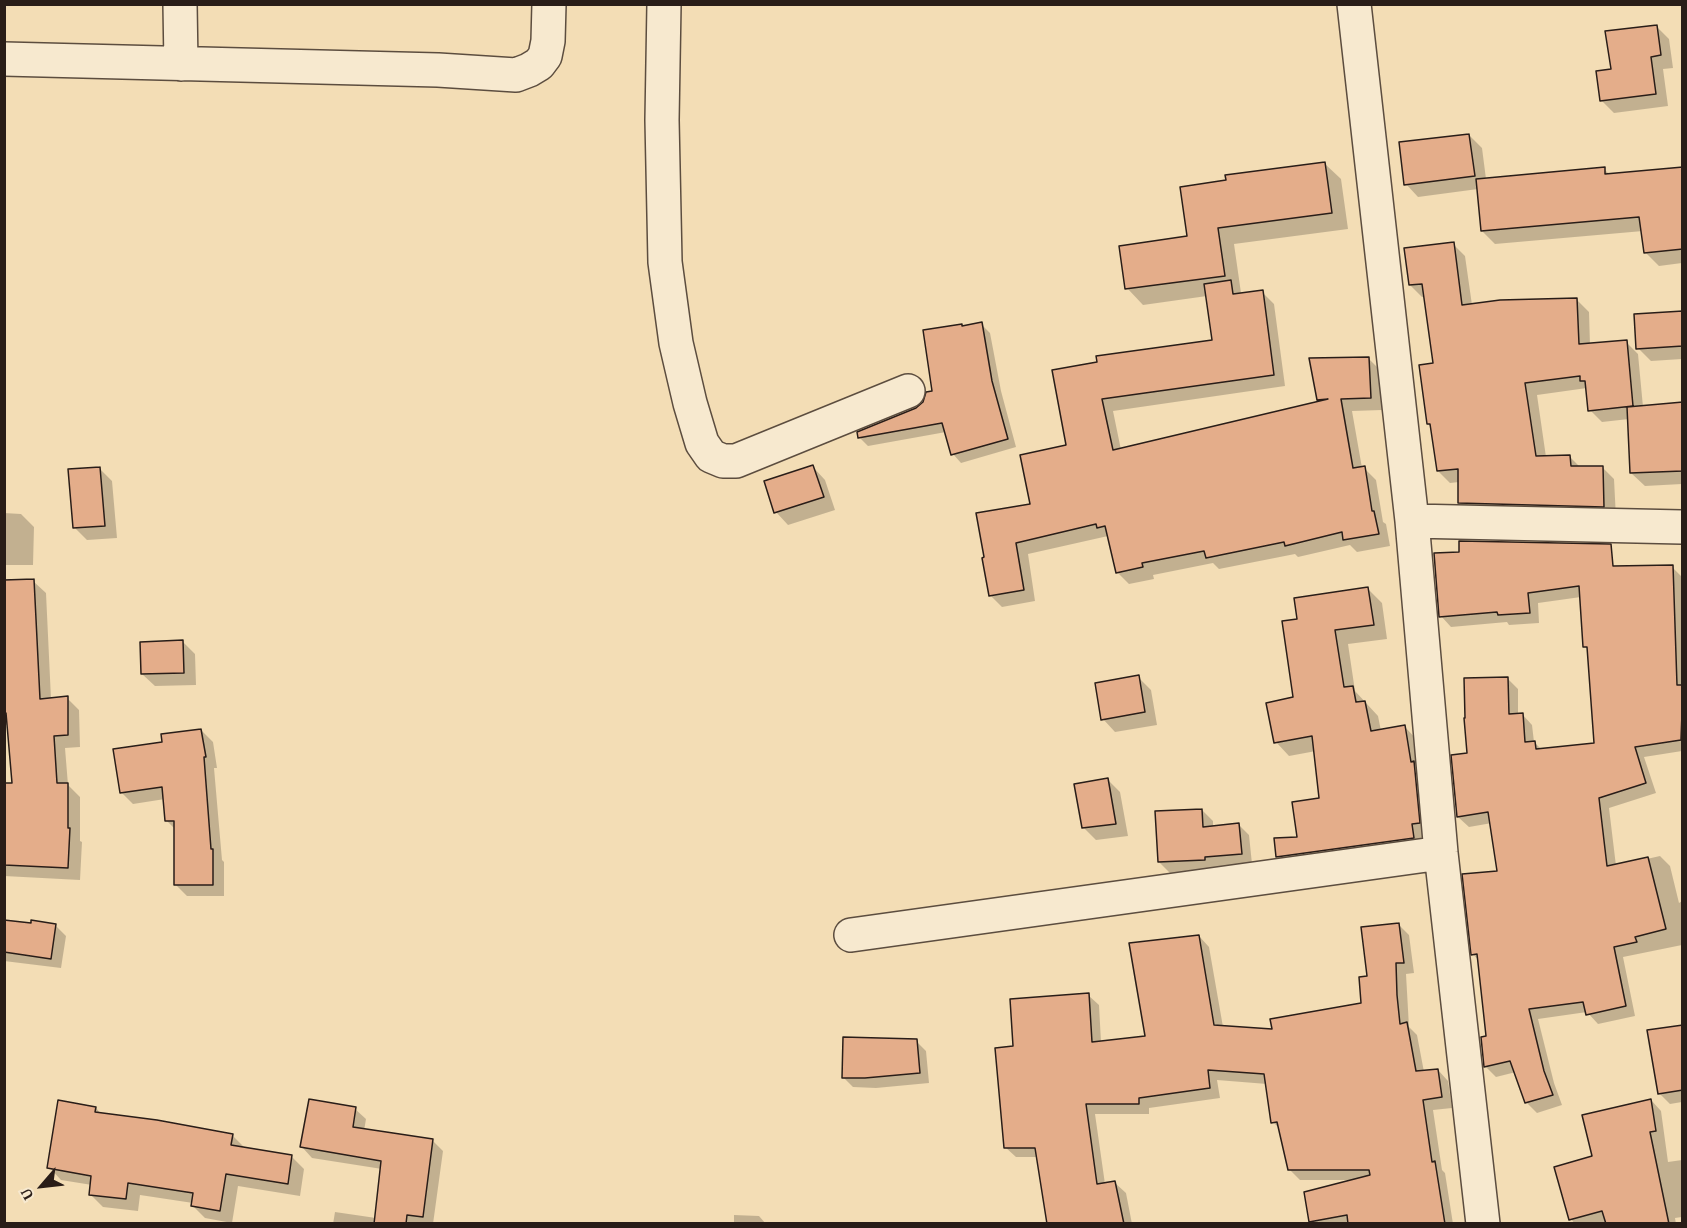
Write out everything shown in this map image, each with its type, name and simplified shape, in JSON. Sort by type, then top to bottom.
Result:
[{"type":"street","points":[[180,4],[181,64]]},
{"type":"street","points":[[4,59],[438,70],[516,75],[539,64],[545,56],[548,41],[549,4]]},
{"type":"street","points":[[664,4],[662,120],[665,262],[676,343],[702,442],[711,456],[723,461],[736,461],[908,391]]},
{"type":"street","points":[[1354,4],[1412,521],[1441,853],[1483,1224]]},
{"type":"street","points":[[1412,521],[1683,527]]},
{"type":"street","points":[[851,935],[1441,853]]},
{"type":"building","points":[[1657,25],[1661,55],[1651,57],[1656,94],[1600,101],[1596,71],[1611,69],[1605,31]]},
{"type":"building","points":[[1469,134],[1475,176],[1404,185],[1399,142]]},
{"type":"building","points":[[1325,162],[1332,213],[1218,228],[1225,276],[1125,289],[1119,246],[1187,236],[1180,187],[1226,180],[1225,175]]},
{"type":"building","points":[[1605,167],[1605,174],[1683,167],[1683,249],[1644,253],[1639,217],[1481,231],[1476,179]]},
{"type":"building","points":[[1454,242],[1462,305],[1500,300],[1577,298],[1579,344],[1627,340],[1633,406],[1588,411],[1585,381],[1580,381],[1580,376],[1525,383],[1536,456],[1570,455],[1571,466],[1603,466],[1604,507],[1458,503],[1458,469],[1437,471],[1430,424],[1427,424],[1419,365],[1433,363],[1422,284],[1409,285],[1404,248]]},
{"type":"building","points":[[1231,280],[1233,294],[1263,290],[1274,375],[1102,399],[1113,450],[1328,399],[1317,400],[1309,358],[1369,357],[1371,398],[1341,399],[1353,468],[1365,466],[1372,511],[1374,511],[1379,534],[1343,540],[1342,532],[1285,546],[1284,542],[1206,558],[1204,551],[1142,563],[1143,567],[1116,573],[1105,526],[1097,528],[1096,524],[1016,543],[1024,590],[989,596],[976,513],[1030,504],[1020,455],[1066,445],[1052,370],[1097,362],[1096,356],[1212,340],[1204,284]]},
{"type":"building","points":[[1683,311],[1683,346],[1636,349],[1634,314]]},
{"type":"building","points":[[982,322],[992,381],[1008,439],[951,455],[942,423],[858,438],[857,432],[916,408],[923,402],[926,392],[932,391],[923,330]]},
{"type":"building","points":[[1683,402],[1683,471],[1630,473],[1627,407]]},
{"type":"building","points":[[813,465],[824,497],[774,513],[764,481]]},
{"type":"building","points":[[100,467],[105,526],[73,528],[68,469]]},
{"type":"building","points":[[1459,541],[1611,544],[1613,566],[1673,565],[1677,685],[1683,685],[1681,740],[1635,747],[1646,783],[1599,798],[1607,866],[1648,857],[1666,929],[1635,937],[1637,942],[1614,947],[1626,1006],[1586,1015],[1583,1002],[1529,1009],[1544,1071],[1553,1095],[1525,1103],[1510,1061],[1484,1067],[1481,1037],[1486,1036],[1477,954],[1471,955],[1462,874],[1497,871],[1488,812],[1457,817],[1451,755],[1467,753],[1464,678],[1508,677],[1509,714],[1523,713],[1525,742],[1535,741],[1536,749],[1594,743],[1587,647],[1583,647],[1579,586],[1528,593],[1530,613],[1498,615],[1497,612],[1439,617],[1434,553],[1459,552]]},
{"type":"building","points":[[34,579],[40,699],[68,696],[68,735],[54,736],[57,783],[68,783],[68,828],[70,828],[68,868],[4,865],[4,783],[12,783],[6,713],[4,713],[4,580]]},
{"type":"building","points":[[1368,587],[1374,625],[1335,630],[1344,687],[1353,686],[1356,702],[1365,701],[1371,731],[1405,725],[1411,762],[1414,761],[1420,823],[1412,824],[1414,838],[1276,857],[1274,838],[1297,837],[1292,802],[1319,798],[1312,736],[1274,743],[1266,703],[1293,697],[1282,621],[1297,619],[1294,598]]},
{"type":"building","points":[[183,640],[184,673],[141,674],[140,642]]},
{"type":"building","points":[[1139,675],[1145,712],[1101,720],[1095,683]]},
{"type":"building","points":[[201,729],[206,757],[204,757],[211,849],[213,849],[213,885],[174,885],[174,821],[165,821],[162,787],[120,793],[113,749],[162,742],[161,734]]},
{"type":"building","points":[[1108,778],[1116,824],[1082,828],[1074,784]]},
{"type":"building","points":[[1202,809],[1203,827],[1239,823],[1242,854],[1205,857],[1205,860],[1158,862],[1155,811]]},
{"type":"building","points":[[4,920],[31,923],[31,920],[56,924],[51,959],[4,952]]},
{"type":"building","points":[[1399,923],[1404,963],[1396,963],[1400,1024],[1407,1022],[1416,1071],[1438,1069],[1442,1097],[1423,1100],[1432,1162],[1435,1161],[1445,1224],[1348,1224],[1347,1215],[1309,1222],[1304,1192],[1370,1175],[1369,1170],[1288,1170],[1277,1122],[1271,1123],[1264,1074],[1208,1070],[1210,1088],[1139,1098],[1139,1104],[1086,1104],[1097,1184],[1115,1181],[1124,1224],[1047,1224],[1035,1148],[1004,1148],[995,1048],[1013,1046],[1010,999],[1089,993],[1092,1042],[1145,1036],[1129,943],[1199,935],[1214,1025],[1272,1029],[1270,1019],[1361,1003],[1359,977],[1367,976],[1361,927]]},
{"type":"building","points":[[1683,1025],[1683,1090],[1658,1094],[1647,1030]]},
{"type":"building","points":[[843,1037],[917,1039],[920,1073],[842,1078]]},
{"type":"building","points":[[309,1099],[356,1107],[353,1127],[433,1139],[423,1217],[407,1215],[406,1224],[374,1224],[381,1161],[300,1147]]},
{"type":"building","points":[[1651,1099],[1656,1131],[1650,1132],[1669,1224],[1606,1224],[1602,1211],[1569,1220],[1554,1167],[1592,1156],[1582,1115]]},
{"type":"building","points":[[58,1100],[96,1107],[95,1112],[157,1120],[233,1134],[231,1145],[292,1155],[288,1184],[226,1174],[220,1211],[191,1206],[193,1193],[128,1183],[126,1199],[89,1195],[91,1176],[47,1168]]}]
